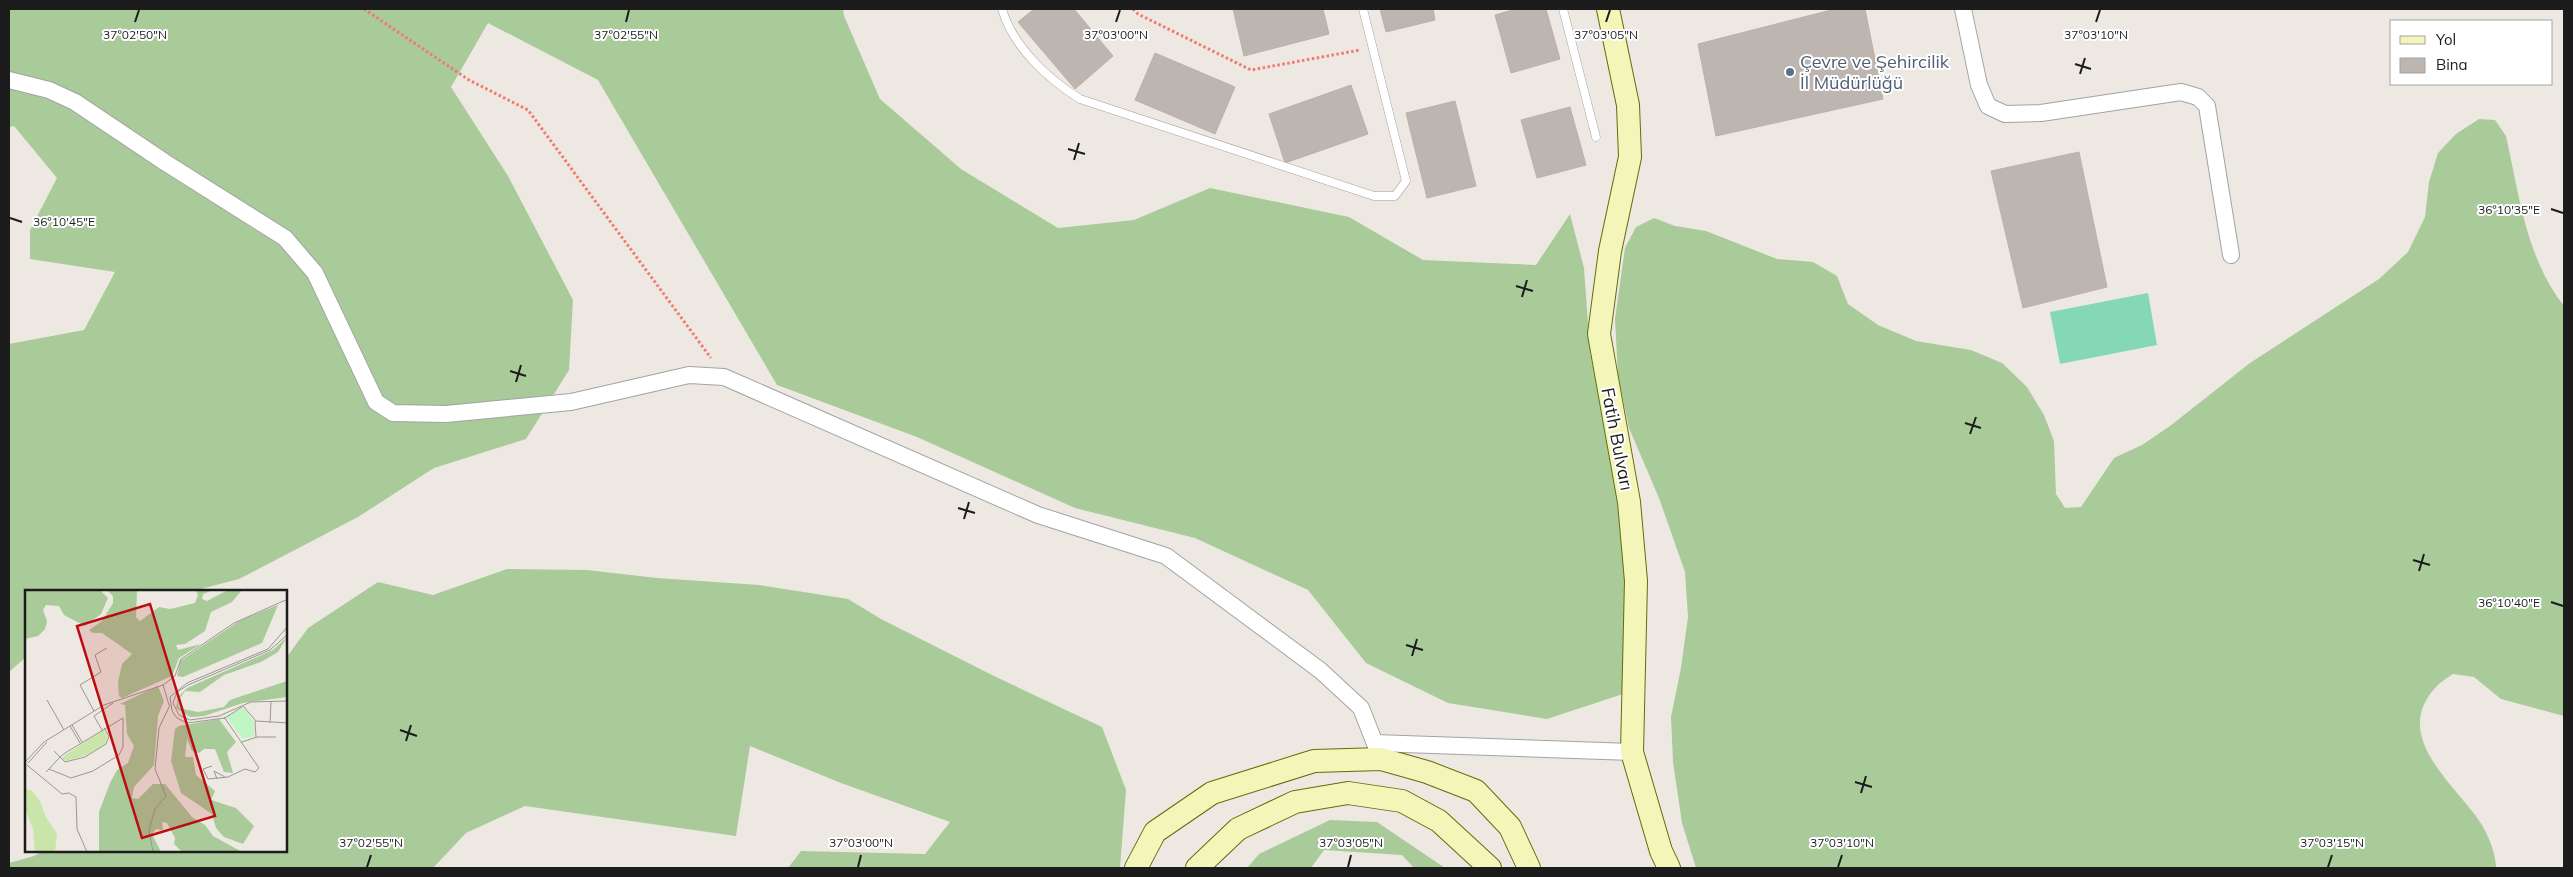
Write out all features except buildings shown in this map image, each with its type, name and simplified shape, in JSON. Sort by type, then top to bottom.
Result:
[{"type":"street","name":"Fatih Bulvarı","points":[[1608,9],[1628,105],[1630,157],[1610,251],[1599,334],[1630,502],[1636,581],[1632,752],[1661,851],[1669,868]]},
{"type":"street","points":[[1963,9],[1979,85],[1988,106],[2005,114],[2041,113],[2181,92],[2198,97],[2207,106],[2231,255]]},
{"type":"street","points":[[9,80],[49,90],[75,102],[166,163],[285,238],[315,273],[376,402],[393,413],[446,414],[571,402],[689,375],[724,377],[1038,515],[1166,556],[1321,671],[1361,708],[1378,751],[1476,791],[1510,827],[1529,868]]},
{"type":"street","points":[[1136,868],[1155,832],[1212,793],[1314,761],[1378,751],[1632,752]]},
{"type":"street","points":[[1197,868],[1238,829],[1296,802],[1348,793],[1402,801],[1439,821],[1490,868]]},
{"type":"lane","points":[[1002,9],[1005,19],[1023,49],[1062,87],[1080,99],[1374,196],[1395,196],[1406,181],[1363,9]]},
{"type":"lane","points":[[1563,9],[1596,137]]},
{"type":"path","points":[[364,9],[469,80],[528,110],[724,377]]},
{"type":"path","points":[[1133,9],[1138,14],[1251,70],[1372,47]]},
{"type":"green space","points":[[9,9],[843,9],[844,16],[880,99],[961,169],[1058,228],[1134,220],[1210,188],[1349,217],[1423,260],[1536,265],[1570,214],[1584,268],[1590,351],[1615,485],[1647,577],[1635,690],[1547,719],[1448,703],[1366,663],[1308,590],[1195,538],[1075,508],[917,437],[777,385],[598,80],[488,23],[451,87],[508,176],[573,300],[569,370],[526,439],[434,468],[358,517],[239,579],[197,590],[25,590],[25,658],[9,672],[9,344],[84,330],[115,272],[30,259],[30,230],[57,178],[14,126],[9,127]]},
{"type":"green space","points":[[2479,119],[2495,120],[2506,136],[2520,203],[2532,246],[2551,287],[2564,306],[2564,716],[2501,699],[2474,677],[2453,674],[2435,688],[2423,706],[2420,724],[2423,742],[2432,759],[2486,832],[2493,850],[2496,868],[1696,868],[1682,823],[1673,762],[1671,717],[1681,668],[1688,617],[1685,572],[1659,498],[1629,428],[1618,376],[1615,319],[1625,248],[1636,227],[1654,218],[1675,226],[1706,231],[1777,259],[1813,262],[1837,276],[1848,304],[1878,325],[1916,341],[1971,350],[2002,363],[2027,387],[2044,415],[2054,441],[2056,494],[2065,508],[2081,507],[2114,458],[2142,445],[2170,426],[2250,363],[2379,279],[2408,252],[2425,217],[2429,182],[2438,153],[2456,134]]},
{"type":"green space","points":[[2148,293],[2157,345],[2060,364],[2050,312]]},
{"type":"green space","points":[[507,569],[587,570],[657,578],[759,585],[848,599],[881,619],[994,676],[1102,727],[1126,790],[1120,868],[788,868],[801,851],[925,854],[950,822],[841,783],[750,746],[736,836],[525,806],[466,833],[433,868],[9,868],[9,863],[41,852],[288,852],[288,655],[308,628],[378,582],[433,595]]},
{"type":"green space","points":[[1330,820],[1377,822],[1445,868],[1414,868],[1402,855],[1324,850],[1311,868],[1247,868],[1259,854]]},
{"type":"place","name":"Çevre ve Şehircilik İl Müdürlüğü","points":[[1790,72]]}]
